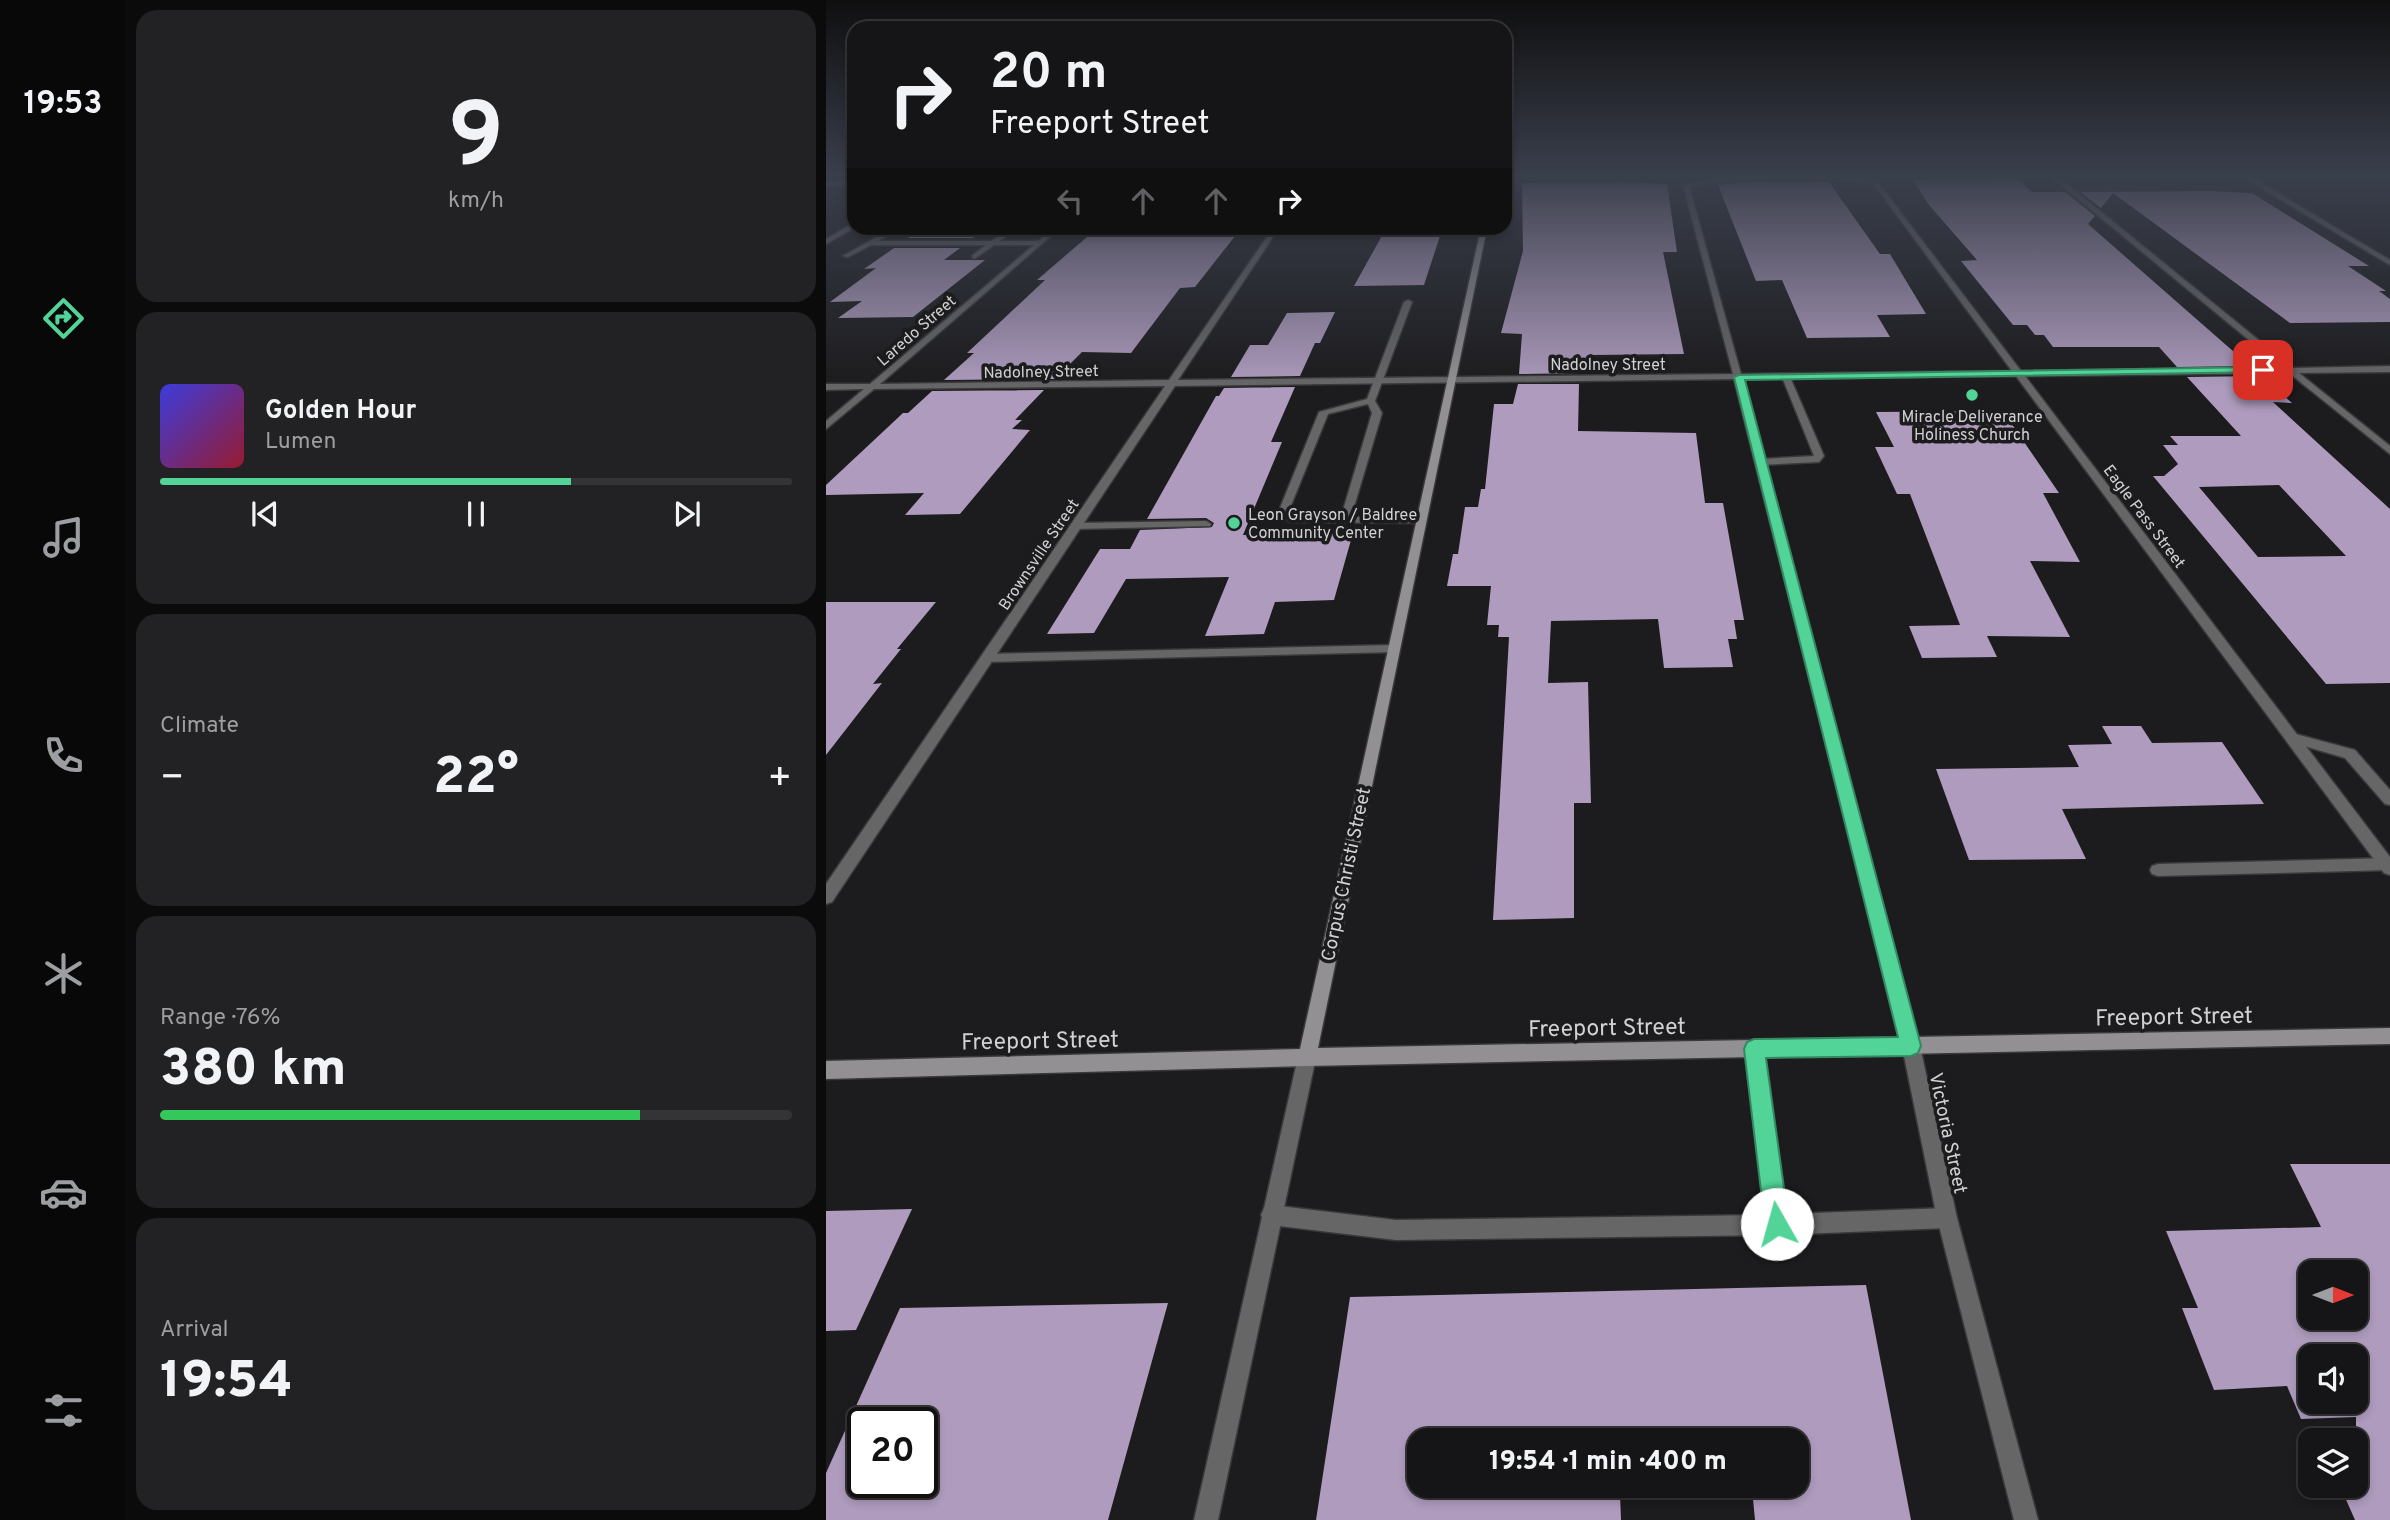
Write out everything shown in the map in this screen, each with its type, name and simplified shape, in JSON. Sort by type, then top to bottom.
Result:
[{"type":"street","points":[[846,256],[861,247]]},
{"type":"street","points":[[974,257],[987,247]]},
{"type":"street","name":"Laredo Street","points":[[826,426],[1034,247]]},
{"type":"street","name":"Brownsville Street","points":[[826,897],[1263,247]]},
{"type":"street","name":"Corpus Christi Street","points":[[1206,1520],[1480,247]]},
{"type":"street","name":"Victoria Street","points":[[1703,247],[1911,1046],[1947,1218],[2026,1520]]},
{"type":"street","name":"Eagle Pass Street","points":[[1924,247],[2389,866]]},
{"type":"street","points":[[2140,247],[2390,451]]},
{"type":"street","points":[[2363,247],[2390,263]]},
{"type":"street","points":[[1345,520],[1377,413],[1371,401],[1408,302]]},
{"type":"street","name":"Nadolney Street","points":[[826,387],[2390,369]]},
{"type":"street","points":[[1761,462],[1808,461],[1816,460],[1819,456],[1786,377]]},
{"type":"street","points":[[1371,401],[1324,412],[1286,508],[1287,515],[1294,520],[1421,520]]},
{"type":"street","points":[[1076,526],[1206,524]]},
{"type":"street","points":[[987,658],[1393,649]]},
{"type":"street","points":[[2292,738],[2350,754],[2390,800]]},
{"type":"street","points":[[2158,870],[2389,866]]},
{"type":"street","name":"Freeport Street","points":[[826,1070],[1307,1057],[2390,1036]]},
{"type":"street","points":[[1754,1049],[1777,1224]]},
{"type":"street","points":[[1270,1215],[1396,1230],[1777,1224],[1947,1218]]},
{"type":"building","points":[[1075,247],[1226,247],[1195,287],[1180,288],[1131,353],[1082,352],[1055,379],[944,380],[974,353],[967,353],[1045,280],[1037,280]]},
{"type":"building","points":[[1376,247],[1436,247],[1424,285],[1354,286]]},
{"type":"building","points":[[1523,247],[1676,247],[1677,252],[1663,252],[1684,354],[1593,355],[1593,362],[1579,363],[1579,373],[1519,374],[1522,334],[1501,333]]},
{"type":"building","points":[[1743,247],[1875,247],[1880,254],[1890,254],[1926,314],[1877,315],[1890,337],[1807,338],[1782,280],[1756,281]]},
{"type":"building","points":[[1966,247],[2114,247],[2250,366],[2177,367],[2159,347],[2053,347],[2044,335],[2035,335],[2027,325],[2013,325],[1961,261],[1977,260]]},
{"type":"building","points":[[2186,247],[2338,247],[2369,266],[2348,266],[2386,291],[2379,291],[2390,299],[2390,322],[2290,323]]},
{"type":"building","points":[[894,248],[960,248],[944,260],[985,260],[913,317],[838,318],[862,301],[830,302],[876,268],[864,269]]},
{"type":"building","points":[[1335,312],[1320,343],[1315,343],[1300,376],[1231,377],[1250,345],[1268,345],[1287,313]]},
{"type":"building","points":[[2261,376],[2292,403],[2273,402],[2390,509],[2390,683],[2326,684],[2153,476],[2164,476],[2178,464],[2163,445],[2178,445],[2170,436],[2241,436],[2187,377]],"holes":[[[2279,485],[2346,556],[2258,557],[2199,487]]]},
{"type":"building","points":[[1518,384],[1579,384],[1578,431],[1696,433],[1705,503],[1723,503],[1744,620],[1734,620],[1737,639],[1728,639],[1733,667],[1664,668],[1658,619],[1551,621],[1548,683],[1588,682],[1591,803],[1574,803],[1574,918],[1493,920],[1509,637],[1498,637],[1499,625],[1487,625],[1491,586],[1447,586],[1453,554],[1458,554],[1465,507],[1478,507],[1481,489],[1485,489],[1494,404],[1513,404]]},
{"type":"building","name":"Leon Grayson / Baldree Community Center","points":[[1295,387],[1271,442],[1282,442],[1243,535],[1353,533],[1334,600],[1275,602],[1264,634],[1205,636],[1229,577],[1126,579],[1094,633],[1047,634],[1100,549],[1130,549],[1140,530],[1212,527],[1214,523],[1206,518],[1147,519],[1216,396],[1219,396],[1224,388]]},
{"type":"building","points":[[1044,390],[1015,420],[1022,420],[1012,429],[1030,430],[960,514],[905,515],[924,493],[826,495],[826,485],[903,413],[908,413],[932,391]]},
{"type":"building","points":[[2003,411],[2059,493],[2043,493],[2080,562],[2030,561],[2070,637],[1987,636],[1997,657],[1922,658],[1909,626],[1960,625],[1910,494],[1897,494],[1875,447],[1894,447],[1876,412]]},
{"type":"building","points":[[826,602],[936,602],[897,649],[901,649],[873,684],[882,683],[826,755]]},
{"type":"building","points":[[2102,726],[2141,726],[2152,743],[2222,742],[2264,804],[2062,809],[2086,859],[1969,860],[1936,769],[2079,767],[2068,745],[2112,744]]},
{"type":"building","points":[[2290,1164],[2390,1164],[2390,1520],[2355,1520],[2345,1498],[2368,1498],[2368,1428],[2356,1428],[2356,1417],[2301,1419],[2299,1414],[2368,1414],[2368,1344],[2298,1344],[2298,1412],[2287,1386],[2214,1390],[2182,1308],[2198,1308],[2166,1231],[2321,1227]]},
{"type":"building","points":[[912,1209],[856,1330],[826,1331],[826,1211]]},
{"type":"building","points":[[1866,1285],[1911,1520],[1755,1520],[1753,1498],[1809,1498],[1809,1428],[1407,1428],[1407,1498],[1620,1498],[1621,1520],[1316,1520],[1350,1297]]},
{"type":"building","points":[[1168,1303],[1108,1520],[826,1520],[826,1473],[847,1426],[847,1498],[938,1498],[938,1407],[856,1407],[900,1308]]},
{"type":"place","name":"Miracle Deliverance Holiness Church","points":[[1972,395]]},
{"type":"place","name":"Leon Grayson / Baldree Community Center","points":[[1234,523]]},
{"type":"route","points":[[1777,1224],[1754,1049],[1911,1046],[1739,377],[2263,370]]}]
